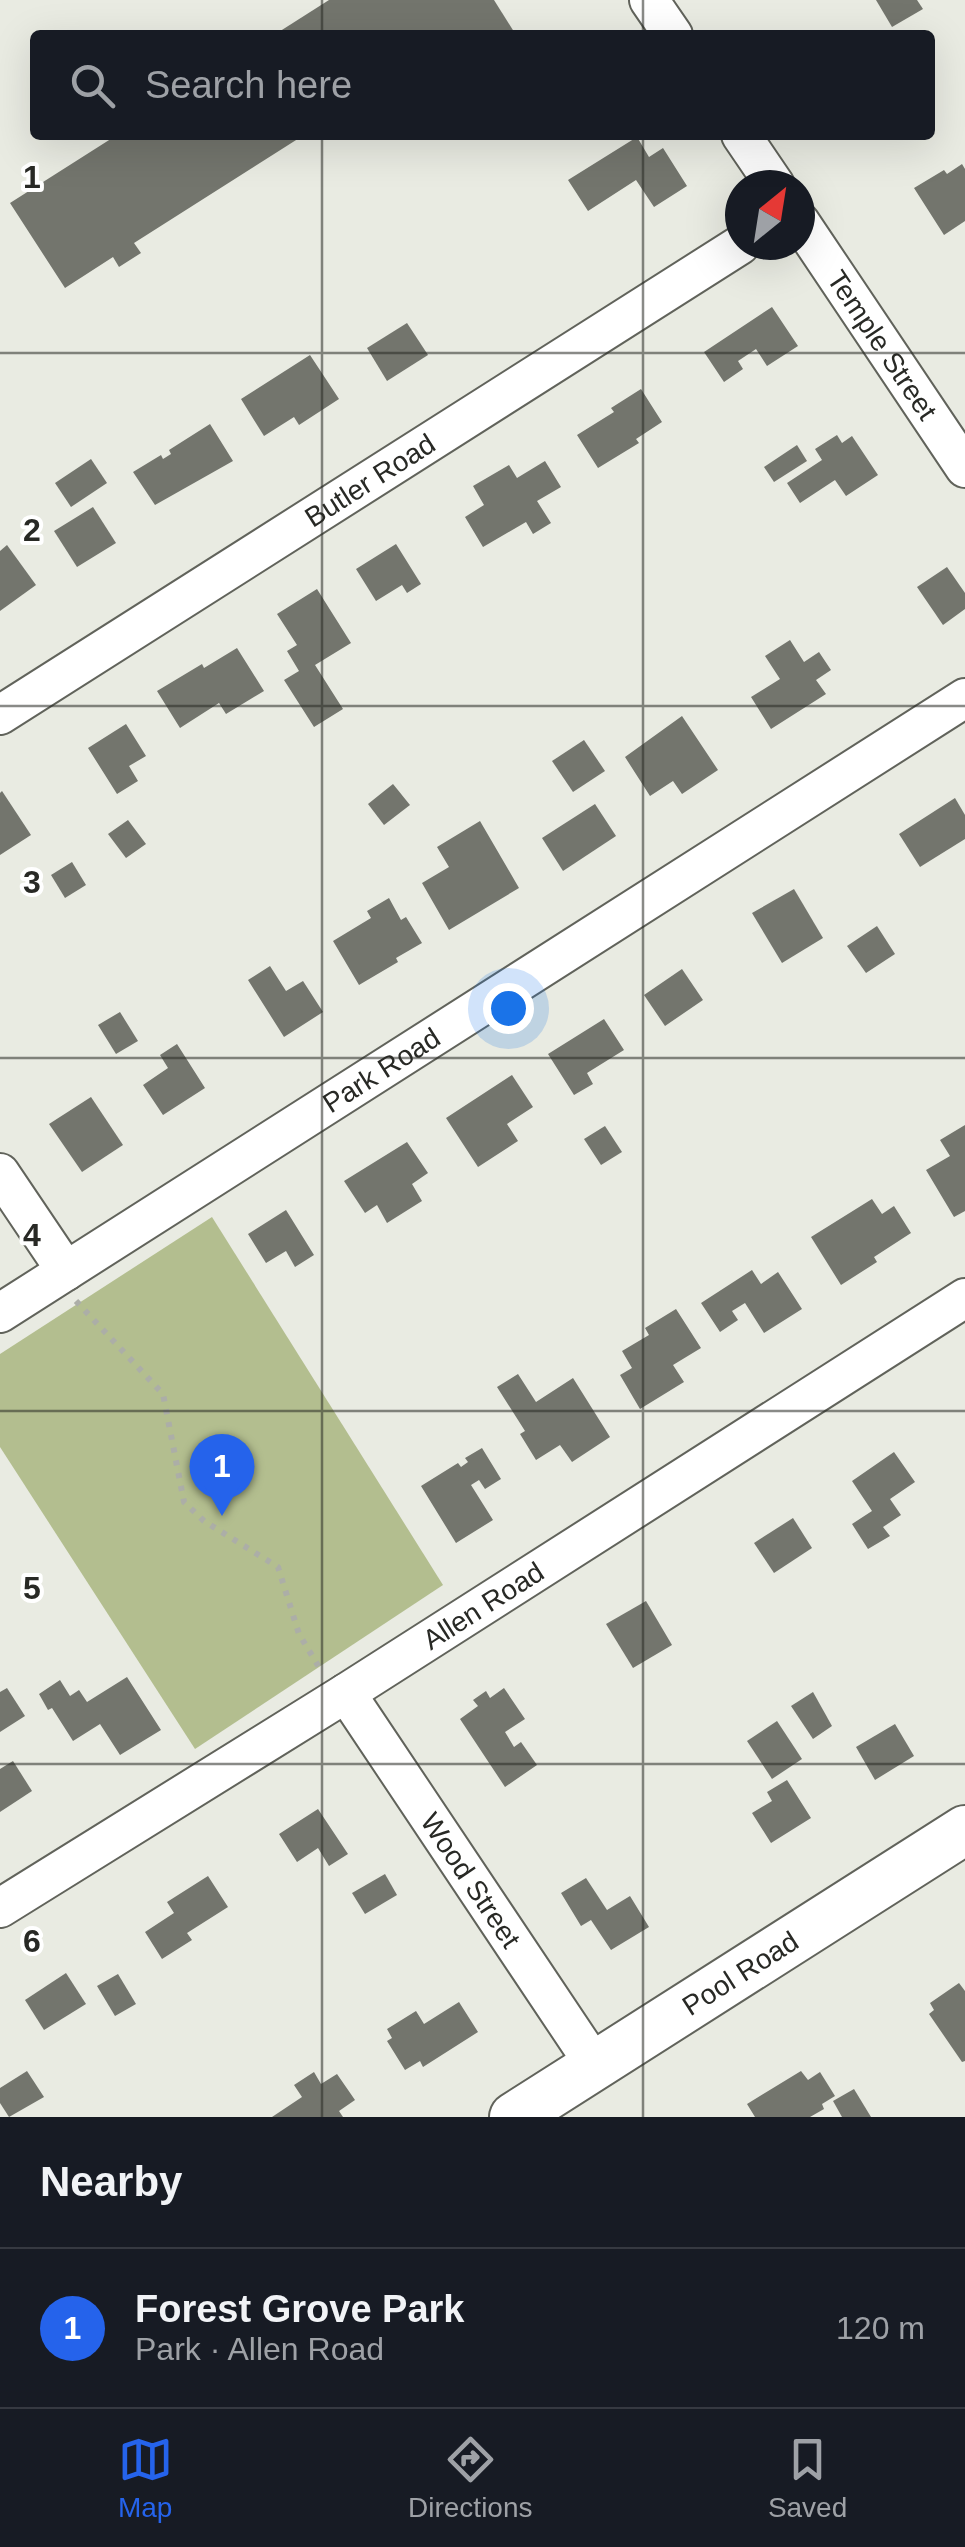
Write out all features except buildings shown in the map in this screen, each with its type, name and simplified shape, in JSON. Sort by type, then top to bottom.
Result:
[{"type":"street","points":[[649,0],[670,30]]},
{"type":"street","points":[[744,140],[765,170]]},
{"type":"street","name":"Temple Street","points":[[815,244],[965,468]]},
{"type":"street","name":"Butler Road","points":[[0,715],[725,255]]},
{"type":"street","name":"Park Road","points":[[0,1313],[965,698]]},
{"type":"street","points":[[0,1172],[60,1274]]},
{"type":"street","name":"Allen Road","points":[[0,1908],[346,1693],[965,1298]]},
{"type":"street","name":"Wood Street","points":[[346,1693],[596,2067]]},
{"type":"street","name":"Pool Road","points":[[514,2117],[965,1830]]},
{"type":"path","points":[[60,1274],[163,1394],[184,1502],[204,1521],[278,1567],[299,1634],[318,1668],[346,1693]]},
{"type":"green space","points":[[212,1217],[443,1585],[195,1749],[0,1447],[0,1354]]},
{"type":"place","name":"Forest Grove Park","points":[[222,1516]]}]
